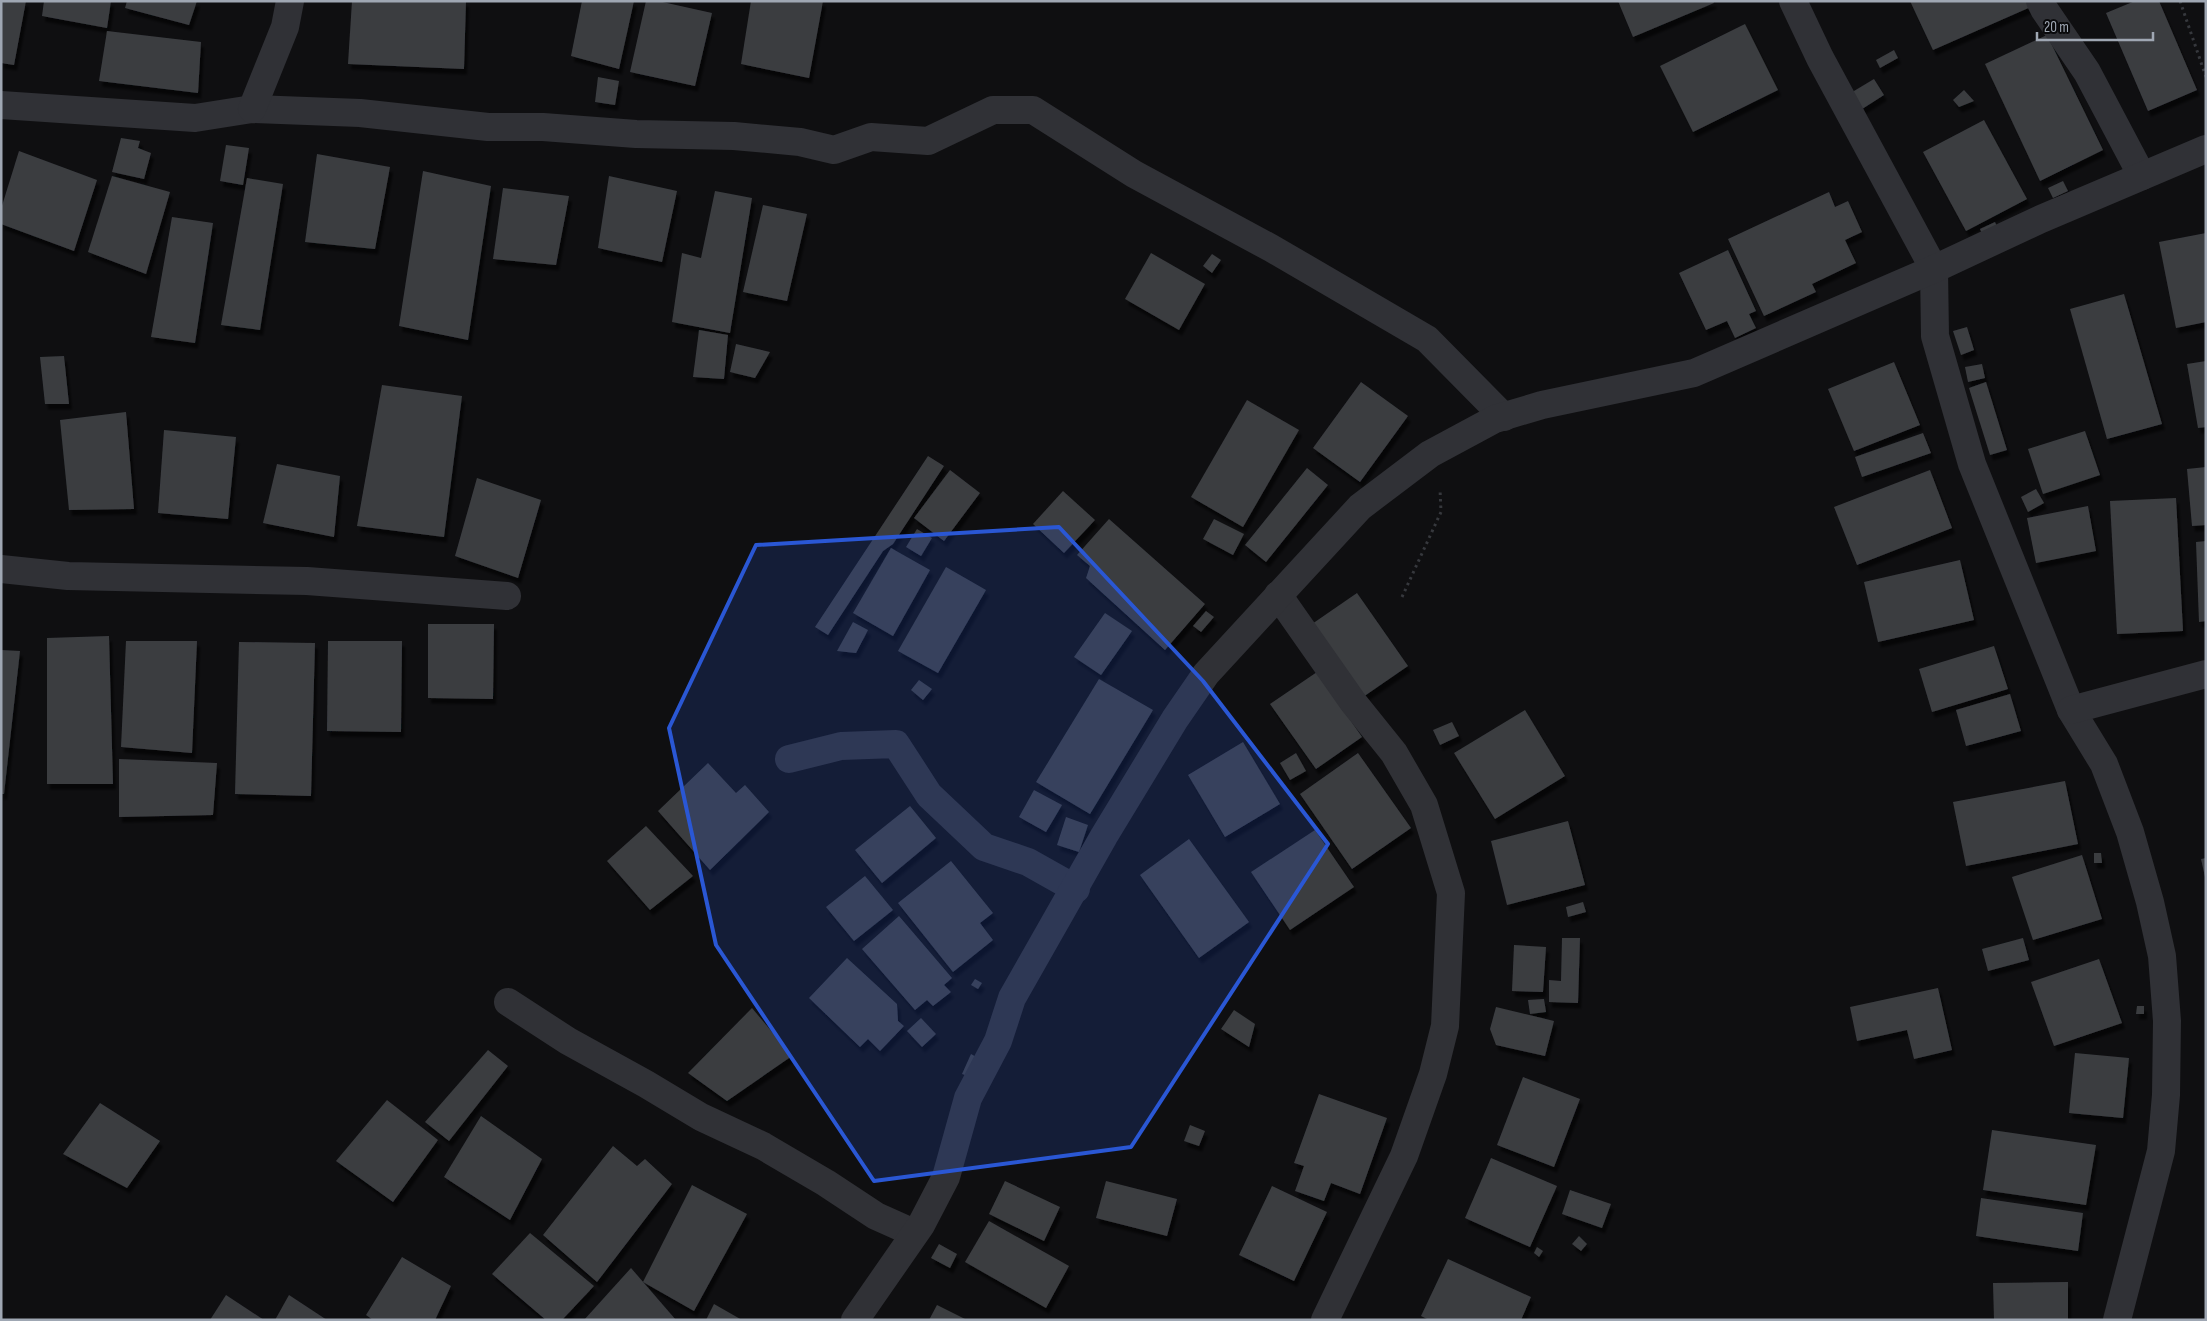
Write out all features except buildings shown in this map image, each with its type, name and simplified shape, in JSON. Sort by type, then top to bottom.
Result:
[{"type":"street","points":[[252,109],[285,27],[290,1]]},
{"type":"street","points":[[1793,1],[1820,58],[1934,269],[1935,336],[1972,464],[2071,710],[2104,764],[2130,832],[2150,902],[2162,956],[2167,1030],[2166,1095],[2161,1151],[2117,1320]]},
{"type":"street","points":[[2040,1],[2087,72],[2142,176]]},
{"type":"street","points":[[1,105],[195,118],[252,109],[360,113],[488,128],[543,127],[636,134],[734,136],[800,142],[834,150],[871,137],[928,141],[993,110],[1033,110],[1134,174],[1271,248],[1427,339],[1504,417]]},
{"type":"street","points":[[855,1320],[921,1225],[946,1177],[968,1098],[998,1041],[1012,998],[1076,889],[1104,836],[1175,719],[1206,674],[1360,507],[1427,456],[1495,419],[1542,405],[1694,373],[2206,149]]},
{"type":"street","points":[[1,569],[68,576],[307,581],[507,596]]},
{"type":"street","points":[[1278,595],[1298,628],[1394,753],[1424,805],[1451,893],[1445,1026],[1432,1074],[1404,1156],[1325,1320]]},
{"type":"street","points":[[2071,710],[2206,674]]},
{"type":"street","points":[[790,759],[840,746],[896,744],[930,795],[984,847],[1028,862],[1076,889]]},
{"type":"street","points":[[508,1002],[568,1042],[702,1117],[763,1146],[826,1183],[876,1216],[914,1233]]},
{"type":"path","points":[[2180,1],[2206,77]]},
{"type":"path","points":[[1402,597],[1441,512],[1440,487],[1427,456]]},
{"type":"highlighted area","points":[[1059,527],[1203,681],[1328,844],[1131,1147],[874,1181],[716,945],[669,728],[756,545]]}]
